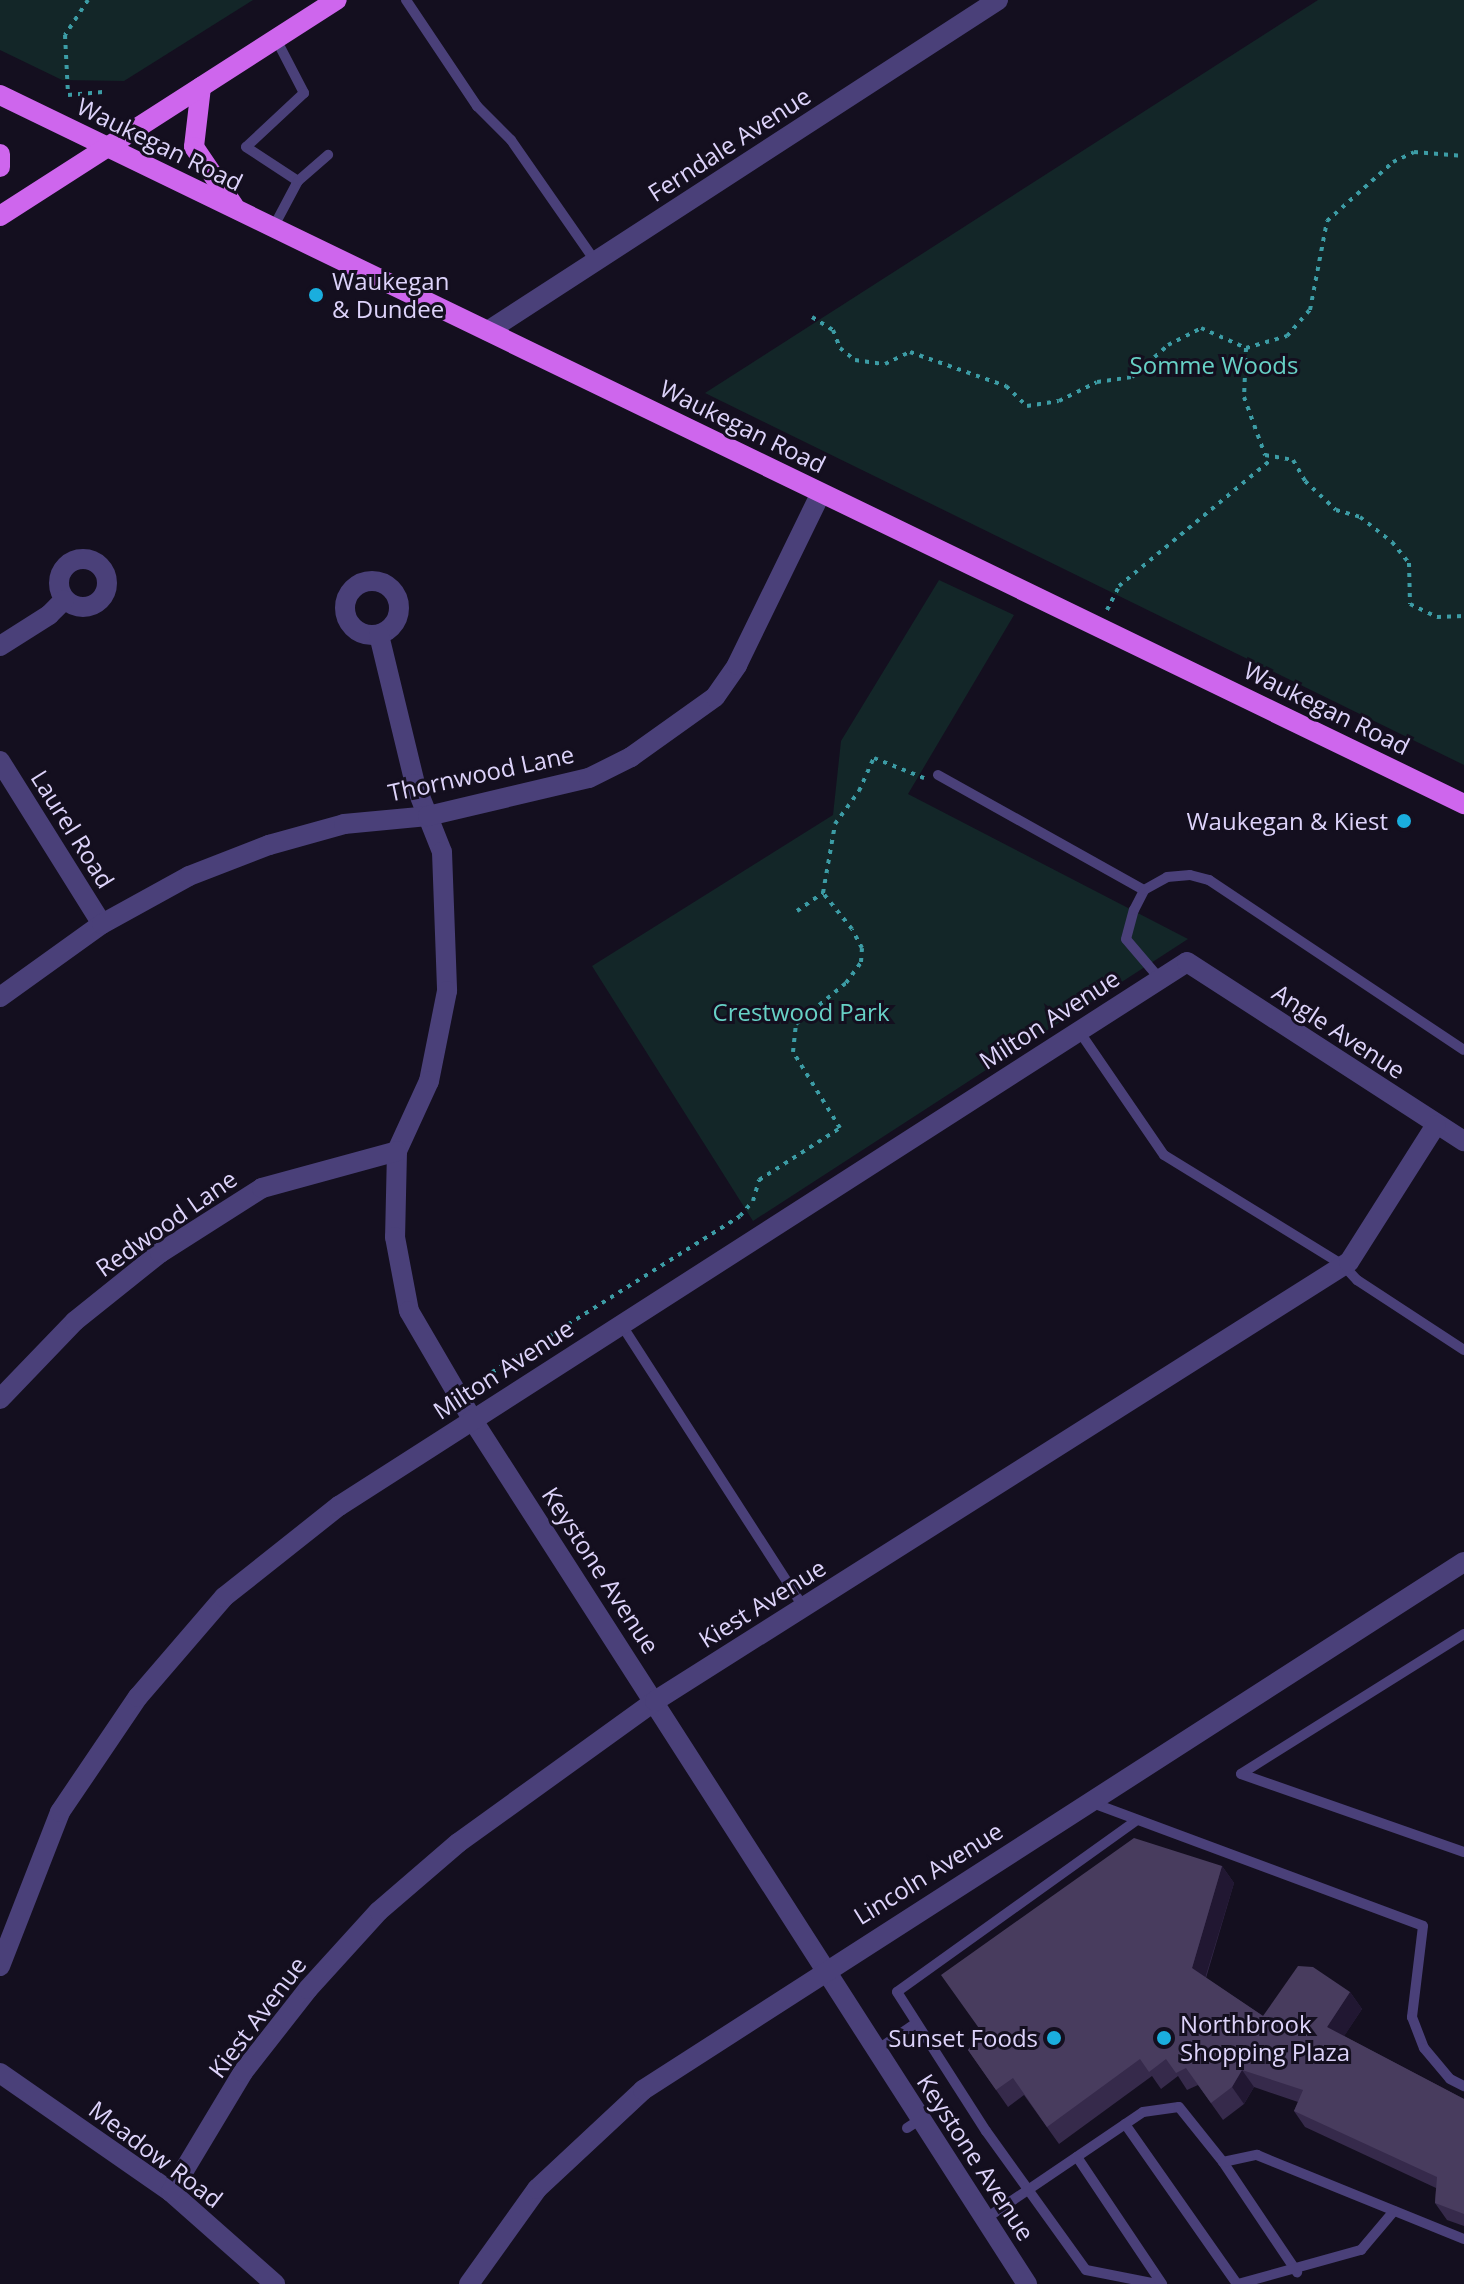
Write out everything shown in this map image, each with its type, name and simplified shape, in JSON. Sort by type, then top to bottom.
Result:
[{"type":"main road","points":[[0,216],[337,0]]},
{"type":"main road","points":[[201,87],[194,147],[236,210]]},
{"type":"main road","name":"Waukegan Road","points":[[0,95],[1464,804]]},
{"type":"main road","points":[[0,154],[0,167]]},
{"type":"street","name":"Ferndale Avenue","points":[[488,331],[998,0]]},
{"type":"street","name":"Thornwood Lane","points":[[0,997],[102,924],[189,876],[269,845],[344,824],[428,816],[589,778],[680,726],[715,697],[737,665],[821,493]]},
{"type":"street","points":[[0,646],[49,615],[64,600]]},
{"type":"street","name":"Keystone Avenue","points":[[379,635],[415,784],[442,852],[447,991],[429,1081],[397,1151],[395,1237],[409,1311],[472,1419],[877,2050],[914,2124],[985,2219],[1027,2284]]},
{"type":"street","name":"Laurel Road","points":[[0,761],[102,924]]},
{"type":"street","name":"Milton Avenue","points":[[0,1966],[60,1812],[138,1697],[224,1597],[339,1506],[1187,962]]},
{"type":"street","name":"Angle Avenue","points":[[1187,962],[1436,1125],[1462,1137]]},
{"type":"street","name":"Kiest Avenue","points":[[171,2192],[243,2072],[308,1989],[379,1911],[458,1843],[655,1701],[1343,1265],[1436,1125]]},
{"type":"street","name":"Redwood Lane","points":[[0,1399],[75,1321],[136,1272],[262,1188],[397,1151]]},
{"type":"street","name":"Lincoln Avenue","points":[[469,2284],[537,2189],[643,2090],[825,1969],[1464,1562]]},
{"type":"street","name":"Meadow Road","points":[[0,2073],[171,2192],[275,2284]]},
{"type":"lane","points":[[406,0],[477,106],[511,140],[595,261]]},
{"type":"lane","points":[[276,39],[304,93],[246,147],[298,181]]},
{"type":"lane","points":[[273,228],[298,181],[328,155]]},
{"type":"lane","points":[[938,775],[1144,890]]},
{"type":"lane","points":[[1160,979],[1126,939],[1144,890],[1167,877],[1190,875],[1209,880],[1464,1050]]},
{"type":"lane","points":[[1079,1031],[1164,1155],[1343,1265],[1357,1280],[1464,1350]]},
{"type":"lane","points":[[621,1324],[804,1608]]},
{"type":"lane","points":[[1464,1634],[1241,1774],[1464,1852]]},
{"type":"lane","points":[[1088,1802],[1423,1926],[1412,2017],[1424,2048],[1450,2079],[1464,2086]]},
{"type":"lane","points":[[1137,1820],[897,1992],[1086,2270],[1160,2284]]},
{"type":"lane","points":[[877,2050],[916,2023]]},
{"type":"lane","points":[[985,2219],[1143,2112],[1179,2107],[1223,2162],[1297,2272]]},
{"type":"lane","points":[[1125,2124],[1238,2284],[1297,2272],[1361,2250],[1394,2211]]},
{"type":"lane","points":[[1223,2162],[1257,2155],[1464,2239]]},
{"type":"lane","points":[[1077,2157],[1160,2284]]},
{"type":"path","points":[[88,0],[65,35],[68,95],[103,92]]},
{"type":"path","points":[[812,317],[833,330],[840,348],[855,360],[885,364],[905,351],[932,357],[1006,386],[1027,406],[1059,401],[1105,380],[1132,377],[1168,345],[1201,328],[1246,348],[1287,336],[1310,310],[1327,221],[1393,162],[1414,152],[1464,156]]},
{"type":"path","points":[[1246,348],[1244,397],[1272,459]]},
{"type":"path","points":[[1099,627],[1119,586],[1272,459],[1293,460],[1301,478],[1332,507],[1360,517],[1392,542],[1409,563],[1410,604],[1437,617],[1464,616]]},
{"type":"path","points":[[797,911],[823,893],[835,824],[859,791],[874,758],[918,779],[938,775]]},
{"type":"path","points":[[457,1394],[740,1216],[753,1201],[759,1180],[840,1128],[793,1052],[796,1024],[846,983],[861,962],[857,938],[823,893]]},
{"type":"green space","points":[[0,0],[253,0],[124,81],[62,80],[0,50]]},
{"type":"green space","name":"Somme Woods","points":[[1318,0],[1464,0],[1464,765],[705,393]]},
{"type":"green space","name":"Crestwood Park","points":[[939,580],[1014,615],[908,794],[1188,939],[753,1221],[592,966],[833,815],[841,741]]},
{"type":"building","name":"Northbrook Shopping Plaza","points":[[1134,1838],[1222,1866],[1192,1968],[1263,2016],[1298,1966],[1313,1967],[1350,1992],[1327,2027],[1464,2099],[1464,2214],[1435,2203],[1437,2177],[1294,2111],[1303,2090],[1242,2070],[1232,2087],[1211,2103],[1186,2068],[1176,2073],[1166,2059],[1149,2072],[1140,2059],[1047,2127],[1013,2078],[996,2090],[968,2050],[981,2031],[941,1975]]},
{"type":"place","name":"Waukegan & Dundee","points":[[316,295]]},
{"type":"place","name":"Waukegan & Kiest","points":[[1404,821]]},
{"type":"place","name":"Sunset Foods","points":[[1054,2038]]},
{"type":"place","name":"Northbrook Shopping Plaza","points":[[1164,2038]]}]
